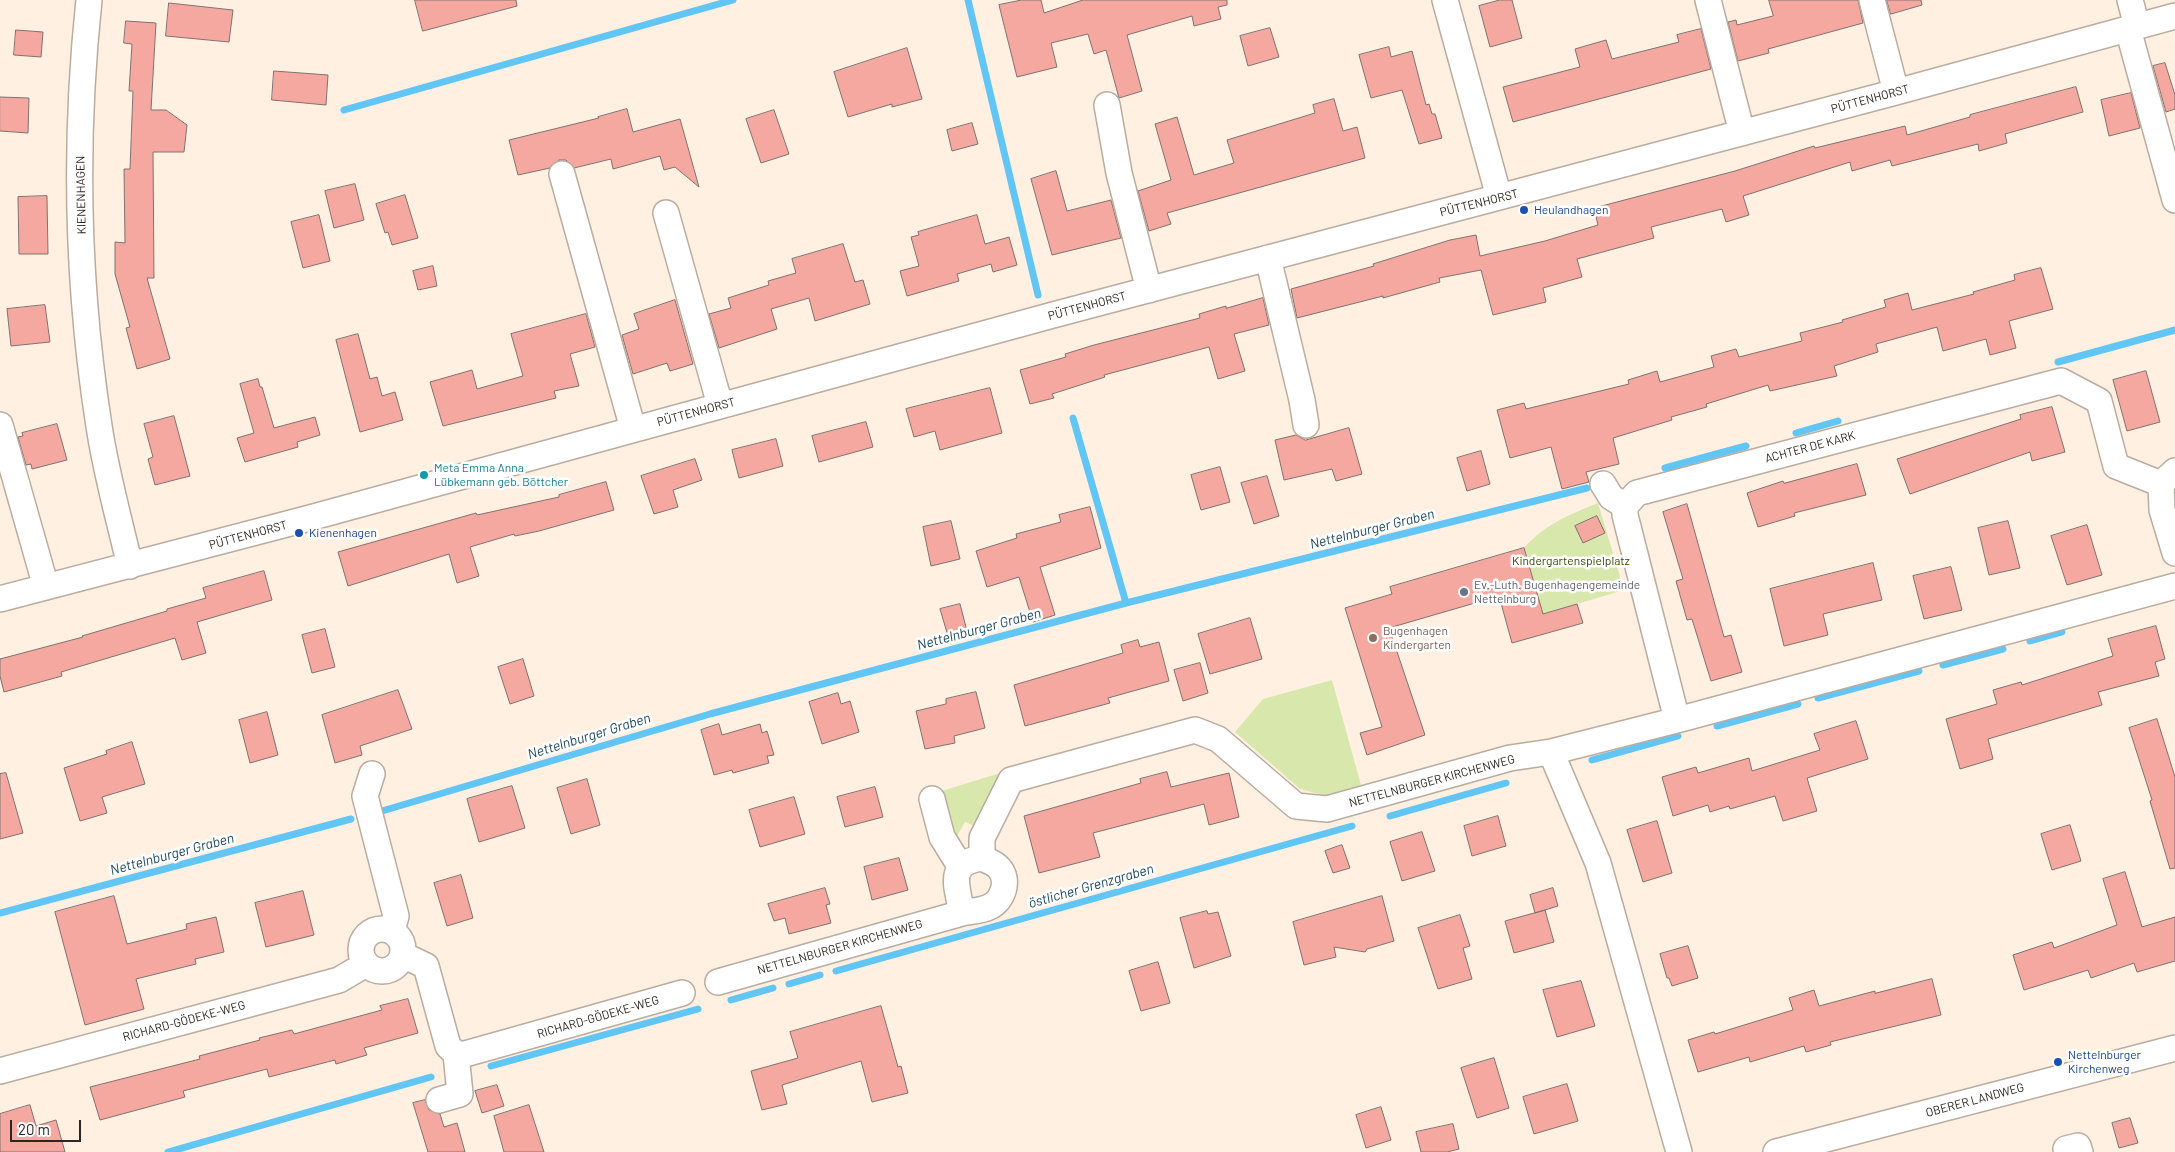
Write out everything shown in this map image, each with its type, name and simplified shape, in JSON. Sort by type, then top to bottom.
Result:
[{"type":"street","name":"KIENENHAGEN","points":[[89,0],[79,164],[84,300],[99,427],[130,566]]},
{"type":"street","points":[[1444,0],[1499,197]]},
{"type":"street","points":[[1708,0],[1742,133]]},
{"type":"street","points":[[1872,0],[1896,92]]},
{"type":"street","points":[[2130,0],[2133,27],[2175,200]]},
{"type":"street","name":"PÜTTENHORST","points":[[0,599],[130,566],[720,405],[2175,16]]},
{"type":"street","points":[[1107,105],[1120,173],[1149,290]]},
{"type":"street","points":[[562,174],[633,429]]},
{"type":"street","points":[[666,214],[720,405]]},
{"type":"street","points":[[1268,258],[1302,400],[1306,425]]},
{"type":"street","name":"ACHTER DE KARK","points":[[1625,506],[1637,492],[2061,381],[2099,401],[2116,466],[2168,478]]},
{"type":"street","points":[[0,425],[46,587]]},
{"type":"street","points":[[2168,478],[2162,510],[2175,553]]},
{"type":"street","points":[[1603,484],[1611,496],[1625,506],[1625,514],[1677,720]]},
{"type":"street","points":[[1679,1152],[1598,863],[1551,752],[2175,586]]},
{"type":"street","name":"NETTELNBURGER KIRCHENWEG","points":[[962,913],[956,875],[971,862],[1011,780],[1195,730],[1218,739],[1296,806],[1327,809],[1510,758],[1551,752]]},
{"type":"street","points":[[372,774],[365,796],[396,916],[392,931]]},
{"type":"street","name":"NETTELNBURGER KIRCHENWEG","points":[[718,982],[989,907],[997,901],[1003,892],[1004,881],[1000,868],[971,862],[942,837],[932,800]]},
{"type":"street","points":[[379,929],[392,931],[402,941],[403,955],[396,966],[384,972],[371,969],[360,952],[363,939],[373,930],[379,929]]},
{"type":"street","points":[[403,955],[426,966],[448,1046],[456,1054],[460,1094],[439,1100]]},
{"type":"street","name":"RICHARD-GÖDEKE-WEG","points":[[0,1071],[339,980],[366,964]]},
{"type":"street","name":"RICHARD-GÖDEKE-WEG","points":[[456,1054],[466,1054],[682,993]]},
{"type":"street","name":"OBERER LANDWEG","points":[[1790,1150],[2175,1048]]},
{"type":"green space","name":"Kindergartenspielplatz","points":[[1598,503],[1624,590],[1543,614],[1524,548],[1549,527],[1568,516]]},
{"type":"green space","points":[[1332,680],[1361,785],[1327,796],[1300,789],[1235,732],[1263,699]]},
{"type":"green space","points":[[1000,773],[1000,783],[975,826],[965,822],[955,840],[942,791]]},
{"type":"building","points":[[415,0],[516,0],[517,6],[423,31]]},
{"type":"building","points":[[1022,0],[1041,0],[1044,13],[1083,0],[1227,0],[1227,5],[1218,7],[1221,19],[1194,26],[1192,16],[1127,35],[1142,91],[1119,98],[1106,50],[1094,54],[1088,34],[1051,43],[1057,67],[1017,77],[999,5]]},
{"type":"building","points":[[1500,0],[1512,0],[1522,38],[1490,47],[1479,6]]},
{"type":"building","points":[[1769,0],[1858,0],[1863,23],[1768,49],[1769,53],[1738,61],[1728,22],[1736,20],[1737,25],[1773,16]]},
{"type":"building","points":[[1887,0],[1921,0],[1922,5],[1891,14]]},
{"type":"building","points":[[169,3],[233,10],[229,42],[166,36]]},
{"type":"building","points":[[126,21],[156,23],[151,110],[166,110],[187,125],[184,152],[153,152],[154,278],[147,278],[170,359],[137,369],[126,328],[130,327],[115,274],[115,242],[125,243],[124,169],[130,169],[133,91],[129,91],[132,44],[124,43]]},
{"type":"building","points":[[1270,28],[1279,57],[1248,66],[1240,36]]},
{"type":"building","points":[[1701,29],[1711,69],[1513,122],[1503,87],[1580,67],[1575,49],[1606,40],[1612,59],[1679,42],[1677,35]]},
{"type":"building","points":[[16,30],[43,32],[41,57],[14,55]]},
{"type":"building","points":[[1389,47],[1391,57],[1412,51],[1426,105],[1429,104],[1432,114],[1435,114],[1442,138],[1419,144],[1402,90],[1371,98],[1359,55]]},
{"type":"building","points":[[907,48],[922,99],[892,107],[892,104],[848,117],[834,72]]},
{"type":"building","points":[[2165,63],[2175,95],[2175,109],[2166,112],[2153,66]]},
{"type":"building","points":[[274,71],[328,75],[326,105],[272,100]]},
{"type":"building","points":[[2076,87],[2083,112],[2005,134],[2007,143],[1979,151],[1978,144],[1892,166],[1890,160],[1852,171],[1850,162],[1743,196],[1749,215],[1726,222],[1722,209],[1651,227],[1654,238],[1577,259],[1582,277],[1543,288],[1546,302],[1493,315],[1481,270],[1439,278],[1440,282],[1383,298],[1383,296],[1297,318],[1291,289],[1374,266],[1373,264],[1450,240],[1476,235],[1480,256],[1545,241],[1598,225],[1594,208],[1735,171],[1814,146],[1815,148],[1905,126],[1907,135],[1970,117],[1970,115]]},
{"type":"building","points":[[2131,93],[2140,128],[2109,136],[2101,100]]},
{"type":"building","points":[[0,97],[29,98],[28,133],[0,131]]},
{"type":"building","points":[[1334,99],[1343,131],[1357,127],[1365,158],[1167,213],[1171,224],[1149,231],[1138,191],[1171,180],[1155,124],[1177,117],[1194,175],[1234,163],[1227,140],[1315,113],[1313,105]]},
{"type":"building","points":[[627,109],[633,132],[680,119],[699,187],[675,167],[664,170],[660,156],[613,169],[611,159],[574,168],[566,160],[559,160],[550,168],[518,175],[509,140],[599,118]]},
{"type":"building","points":[[774,110],[789,154],[761,163],[746,119]]},
{"type":"building","points":[[972,123],[978,144],[952,151],[947,130]]},
{"type":"building","points":[[1056,171],[1067,211],[1111,200],[1121,238],[1052,255],[1031,179]]},
{"type":"building","points":[[355,184],[364,220],[334,228],[325,191]]},
{"type":"building","points":[[405,195],[418,238],[392,245],[388,232],[385,233],[376,204]]},
{"type":"building","points":[[47,196],[48,254],[19,254],[18,197]]},
{"type":"building","points":[[319,215],[330,261],[303,268],[291,222]]},
{"type":"building","points":[[977,215],[985,244],[1009,237],[1017,265],[993,272],[991,264],[957,274],[959,281],[907,296],[900,271],[919,266],[911,237],[919,235],[918,232]]},
{"type":"building","points":[[843,244],[855,282],[863,280],[870,304],[815,321],[809,298],[771,309],[777,329],[719,348],[709,314],[731,308],[728,298],[769,285],[768,281],[796,273],[792,259]]},
{"type":"building","points":[[433,266],[437,286],[418,290],[413,271]]},
{"type":"building","points":[[2041,268],[2053,309],[2009,321],[2016,348],[1990,355],[1986,339],[1943,351],[1937,327],[1876,344],[1878,352],[1834,366],[1837,376],[1770,391],[1768,385],[1706,404],[1707,407],[1671,417],[1672,420],[1613,438],[1619,464],[1586,472],[1589,482],[1562,489],[1551,447],[1510,458],[1497,410],[1524,403],[1526,409],[1629,384],[1628,380],[1657,371],[1660,382],[1714,367],[1711,356],[1736,349],[1739,357],[1802,341],[1800,333],[1843,322],[1842,320],[1886,307],[1884,300],[1908,293],[1912,310],[1974,294],[1973,292],[2015,280],[2014,275]]},
{"type":"building","points":[[1263,298],[1269,325],[1234,334],[1245,371],[1218,379],[1209,347],[1104,375],[1105,377],[1052,394],[1054,398],[1030,404],[1020,370],[1066,357],[1065,354],[1094,345],[1200,318],[1199,314]]},
{"type":"building","points":[[675,300],[693,364],[670,371],[667,363],[633,374],[622,335],[639,329],[634,314]]},
{"type":"building","points":[[45,305],[50,342],[11,346],[7,309]]},
{"type":"building","points":[[586,314],[595,347],[570,354],[579,386],[554,391],[556,398],[443,426],[430,382],[472,370],[477,389],[523,376],[511,334]]},
{"type":"building","points":[[358,334],[370,379],[377,377],[382,396],[395,392],[403,420],[360,432],[336,340]]},
{"type":"building","points":[[2146,371],[2160,422],[2127,431],[2113,380]]},
{"type":"building","points":[[258,379],[274,428],[315,417],[320,435],[297,442],[298,447],[245,462],[237,438],[254,433],[240,384]]},
{"type":"building","points":[[990,388],[1002,433],[940,450],[935,431],[914,437],[906,409]]},
{"type":"building","points":[[2052,407],[2065,452],[2032,461],[2030,452],[1910,494],[1897,459],[2021,419],[2020,415]]},
{"type":"building","points":[[174,416],[190,476],[155,485],[148,459],[153,457],[144,424]]},
{"type":"building","points":[[866,422],[873,447],[819,462],[812,436]]},
{"type":"building","points":[[57,424],[67,460],[32,469],[31,464],[26,465],[18,437],[23,436],[22,433]]},
{"type":"building","points":[[1349,428],[1362,474],[1336,481],[1332,469],[1284,480],[1275,440],[1296,435],[1305,440]]},
{"type":"building","points":[[776,439],[783,466],[739,478],[732,450]]},
{"type":"building","points":[[1481,451],[1490,484],[1467,491],[1457,458]]},
{"type":"building","points":[[695,459],[702,480],[673,490],[678,507],[654,514],[641,476]]},
{"type":"building","points":[[1857,464],[1866,495],[1794,513],[1795,516],[1758,527],[1747,493],[1783,481],[1784,483]]},
{"type":"building","points":[[1220,467],[1230,502],[1201,510],[1191,475]]},
{"type":"building","points":[[1267,476],[1279,516],[1254,524],[1241,483]]},
{"type":"building","points":[[606,482],[614,510],[539,531],[515,536],[514,534],[470,547],[479,576],[457,583],[449,554],[348,586],[338,552],[476,513],[477,515],[559,497],[559,495]]},
{"type":"building","points":[[1687,504],[1724,637],[1731,635],[1742,672],[1711,681],[1692,619],[1687,620],[1676,581],[1683,579],[1663,512]]},
{"type":"building","points":[[1090,507],[1101,548],[1040,567],[1055,615],[1033,622],[1019,577],[987,587],[976,551],[1017,538],[1016,534],[1061,522],[1059,515]]},
{"type":"building","points":[[1597,516],[1605,533],[1583,543],[1575,526]]},
{"type":"building","points":[[951,521],[960,559],[931,566],[923,527]]},
{"type":"building","points":[[2008,521],[2020,568],[1989,575],[1978,528]]},
{"type":"building","points":[[2087,525],[2102,575],[2067,585],[2051,536]]},
{"type":"building","points":[[1524,548],[1543,614],[1577,604],[1583,623],[1512,643],[1499,596],[1389,628],[1425,735],[1367,755],[1360,733],[1382,727],[1345,608],[1392,594],[1390,587]]},
{"type":"building","points":[[1873,563],[1882,600],[1823,614],[1828,635],[1784,646],[1770,589]]},
{"type":"building","points":[[1951,567],[1962,610],[1924,619],[1913,576]]},
{"type":"building","points":[[264,571],[272,600],[197,622],[206,653],[182,660],[175,638],[61,672],[62,676],[4,692],[0,676],[0,659],[83,637],[206,598],[203,588]]},
{"type":"building","points":[[960,604],[967,631],[948,636],[940,609]]},
{"type":"building","points":[[1250,618],[1262,659],[1210,674],[1198,634]]},
{"type":"building","points":[[2156,626],[2165,659],[2155,662],[2159,676],[2098,692],[2102,705],[1988,739],[1993,759],[1960,769],[1946,719],[1997,704],[1993,690],[2021,682],[2022,685],[2113,656],[2108,639]]},
{"type":"building","points":[[325,629],[335,667],[312,673],[302,635]]},
{"type":"building","points":[[1138,640],[1140,647],[1159,642],[1169,681],[1108,698],[1110,703],[1025,726],[1014,685],[1123,653],[1121,645]]},
{"type":"building","points":[[523,659],[534,696],[510,704],[498,667]]},
{"type":"building","points":[[1200,663],[1208,693],[1183,701],[1174,670]]},
{"type":"building","points":[[398,690],[412,729],[360,746],[362,755],[335,763],[322,715]]},
{"type":"building","points":[[976,692],[985,728],[954,736],[955,743],[925,749],[916,711],[946,704],[946,699]]},
{"type":"building","points":[[838,693],[841,704],[850,701],[859,732],[822,744],[809,702]]},
{"type":"building","points":[[267,712],[278,755],[250,763],[239,720]]},
{"type":"building","points":[[2157,719],[2175,777],[2175,868],[2170,869],[2150,801],[2152,800],[2129,728]]},
{"type":"building","points":[[1856,721],[1868,759],[1807,778],[1817,811],[1783,821],[1775,796],[1730,809],[1729,806],[1710,812],[1708,805],[1673,816],[1662,777],[1696,767],[1698,773],[1749,758],[1752,771],[1820,750],[1814,734]]},
{"type":"building","points":[[719,724],[722,735],[760,724],[762,733],[767,731],[774,755],[767,756],[769,763],[733,773],[732,770],[714,775],[701,730]]},
{"type":"building","points":[[132,742],[145,784],[102,797],[107,813],[80,821],[64,768],[107,754],[106,751]]},
{"type":"building","points":[[1167,772],[1171,787],[1229,773],[1239,817],[1209,825],[1204,804],[1093,833],[1100,857],[1039,873],[1024,816],[1141,783],[1140,779]]},
{"type":"building","points":[[6,773],[23,833],[0,839],[0,774]]},
{"type":"building","points":[[587,779],[600,825],[571,834],[557,788]]},
{"type":"building","points":[[512,786],[525,828],[479,842],[467,799]]},
{"type":"building","points":[[875,787],[883,817],[845,827],[837,797]]},
{"type":"building","points":[[794,797],[805,834],[760,847],[749,810]]},
{"type":"building","points":[[1498,816],[1506,846],[1472,856],[1464,826]]},
{"type":"building","points":[[1657,821],[1672,873],[1643,882],[1627,830]]},
{"type":"building","points":[[2070,825],[2081,861],[2052,870],[2041,834]]},
{"type":"building","points":[[1422,832],[1435,871],[1402,881],[1390,842]]},
{"type":"building","points":[[1342,845],[1350,868],[1333,873],[1325,851]]},
{"type":"building","points":[[899,858],[908,890],[872,900],[864,867]]},
{"type":"building","points":[[2125,872],[2142,927],[2175,917],[2175,961],[2137,972],[2134,963],[2091,978],[2088,970],[2024,990],[2013,955],[2052,942],[2054,948],[2117,925],[2103,879]]},
{"type":"building","points":[[461,875],[473,918],[447,926],[434,883]]},
{"type":"building","points":[[825,888],[830,904],[826,905],[831,923],[789,934],[785,918],[774,921],[768,904]]},
{"type":"building","points":[[1553,888],[1558,906],[1545,910],[1554,942],[1514,953],[1505,921],[1535,913],[1530,895]]},
{"type":"building","points":[[303,891],[314,935],[266,947],[255,903]]},
{"type":"building","points":[[114,896],[127,944],[187,929],[186,924],[216,917],[224,952],[195,959],[196,964],[136,979],[144,1009],[85,1025],[55,912]]},
{"type":"building","points":[[1382,896],[1394,941],[1367,949],[1365,952],[1334,947],[1336,957],[1304,965],[1293,922]]},
{"type":"building","points":[[1207,911],[1208,914],[1218,912],[1231,956],[1194,968],[1180,918]]},
{"type":"building","points":[[1460,915],[1470,946],[1463,948],[1472,979],[1438,989],[1418,928]]},
{"type":"building","points":[[1688,946],[1698,978],[1672,986],[1669,978],[1667,978],[1660,954]]},
{"type":"building","points":[[1158,962],[1170,1003],[1141,1011],[1129,971]]},
{"type":"building","points":[[1932,979],[1941,1015],[1830,1042],[1831,1045],[1806,1052],[1804,1046],[1750,1062],[1749,1057],[1698,1072],[1688,1040],[1714,1032],[1715,1034],[1793,1010],[1789,998],[1814,990],[1819,1006],[1875,991],[1875,993]]},
{"type":"building","points":[[1581,981],[1595,1026],[1557,1037],[1543,990]]},
{"type":"building","points":[[408,999],[418,1033],[364,1048],[367,1055],[336,1064],[335,1060],[269,1077],[267,1069],[183,1091],[185,1097],[100,1120],[90,1087],[200,1059],[199,1056],[260,1040],[259,1038],[292,1030],[294,1034],[382,1010],[380,1006]]},
{"type":"building","points":[[881,1006],[898,1067],[901,1066],[908,1093],[872,1102],[861,1061],[782,1085],[787,1104],[762,1110],[751,1071],[798,1058],[790,1032]]},
{"type":"building","points":[[1494,1058],[1509,1108],[1477,1118],[1461,1068]]},
{"type":"building","points":[[1567,1084],[1578,1121],[1534,1134],[1523,1097]]},
{"type":"building","points":[[497,1085],[504,1106],[482,1113],[475,1091]]},
{"type":"building","points":[[425,1100],[429,1110],[440,1114],[444,1127],[457,1123],[465,1152],[428,1152],[413,1103]]},
{"type":"building","points":[[30,1105],[36,1126],[56,1120],[65,1152],[0,1152],[0,1114]]},
{"type":"building","points":[[529,1105],[544,1152],[504,1152],[494,1116]]},
{"type":"building","points":[[1381,1107],[1391,1140],[1366,1148],[1356,1115]]},
{"type":"building","points":[[2130,1118],[2138,1143],[2119,1148],[2112,1123]]},
{"type":"building","points":[[1453,1124],[1459,1149],[1447,1152],[1421,1152],[1416,1132]]},
{"type":"waterway","points":[[344,110],[733,0]]},
{"type":"waterway","points":[[968,0],[1038,295]]},
{"type":"waterway","points":[[2058,362],[2175,330]]},
{"type":"waterway","points":[[1073,418],[1126,603]]},
{"type":"waterway","points":[[1796,433],[1838,421]]},
{"type":"waterway","points":[[1665,468],[1746,446]]},
{"type":"waterway","name":"Nettelnburger Graben","points":[[382,811],[710,714],[1126,603],[1587,488]]},
{"type":"waterway","points":[[2030,641],[2062,632]]},
{"type":"waterway","points":[[1943,665],[2003,649]]},
{"type":"waterway","points":[[1818,698],[1919,671]]},
{"type":"waterway","points":[[1717,726],[1798,704]]},
{"type":"waterway","points":[[1592,760],[1678,736]]},
{"type":"waterway","name":"östlicher Grenzgraben","points":[[1390,816],[1506,783]]},
{"type":"waterway","name":"Nettelnburger Graben","points":[[0,913],[351,819]]},
{"type":"waterway","name":"östlicher Grenzgraben","points":[[836,971],[1352,826]]},
{"type":"waterway","name":"östlicher Grenzgraben","points":[[789,984],[820,975]]},
{"type":"waterway","name":"östlicher Grenzgraben","points":[[731,1000],[773,988]]},
{"type":"waterway","points":[[491,1066],[698,1009]]},
{"type":"waterway","points":[[168,1152],[431,1077]]},
{"type":"place","name":"Heulandhagen","points":[[1524,210]]},
{"type":"place","name":"Meta Emma Anna Lübkemann geb. Böttcher","points":[[424,475]]},
{"type":"place","name":"Kienenhagen","points":[[299,533]]},
{"type":"place","name":"Ev.-Luth. Bugenhagengemeinde Nettelnburg","points":[[1464,592]]},
{"type":"place","name":"Bugenhagen Kindergarten","points":[[1373,638]]},
{"type":"place","name":"Nettelnburger Kirchenweg","points":[[2058,1062]]}]
